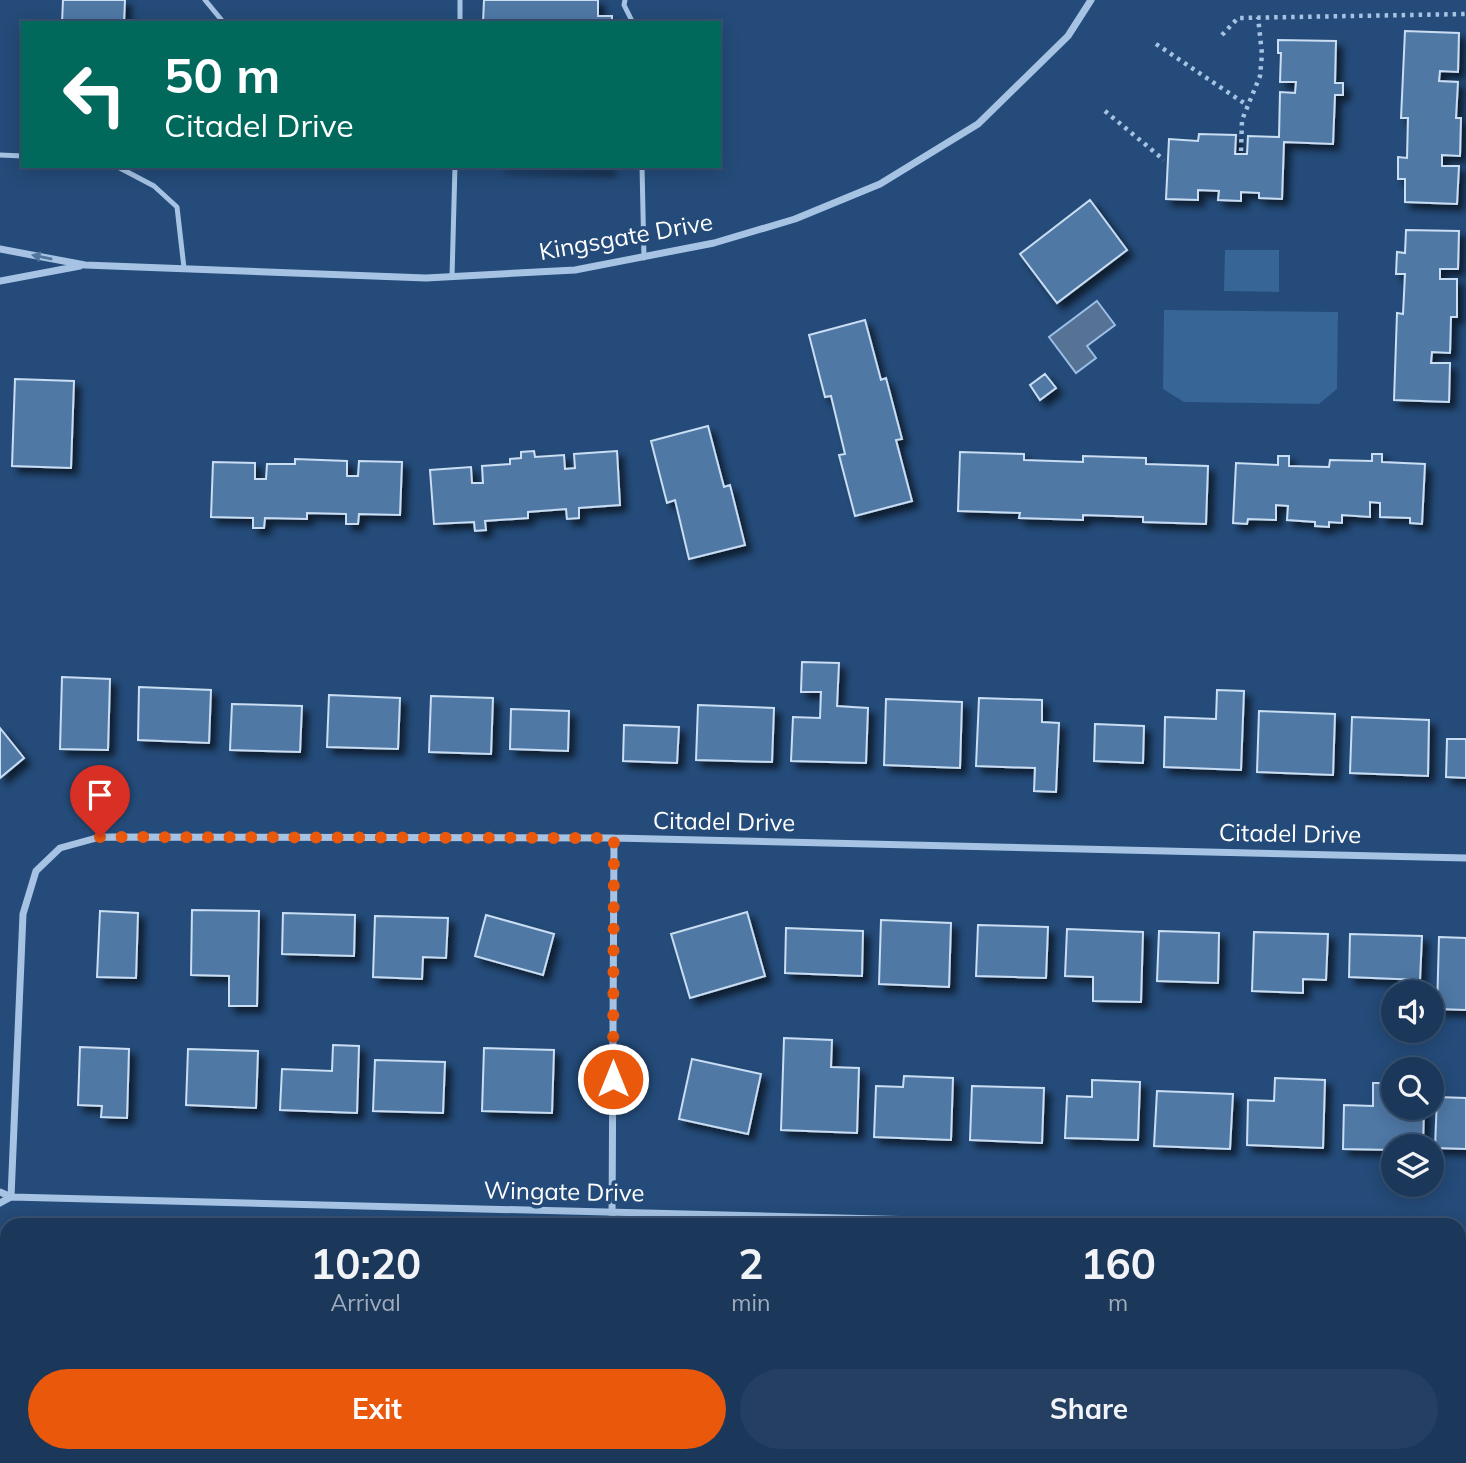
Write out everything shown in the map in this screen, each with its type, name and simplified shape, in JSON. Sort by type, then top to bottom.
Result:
[{"type":"street","name":"Kingsgate Drive","points":[[0,249],[85,265],[426,278],[575,270],[715,243],[795,219],[880,184],[978,124],[1068,36],[1091,0]]},
{"type":"street","name":"Kingsgate Drive","points":[[0,281],[85,265]]},
{"type":"street","name":"Citadel Drive","points":[[11,1197],[23,914],[36,871],[60,848],[100,837],[614,838],[1466,858]]},
{"type":"street","points":[[613,1218],[614,838]]},
{"type":"street","name":"Wingate Drive","points":[[0,1192],[11,1197],[845,1218]]},
{"type":"street","points":[[0,1203],[11,1197]]},
{"type":"lane","points":[[205,0],[222,21]]},
{"type":"lane","points":[[460,0],[460,21]]},
{"type":"lane","points":[[625,0],[624,5],[632,21]]},
{"type":"lane","points":[[0,155],[21,156]]},
{"type":"lane","points":[[120,168],[154,186],[177,206],[184,268]]},
{"type":"lane","points":[[452,277],[456,168]]},
{"type":"lane","points":[[642,168],[644,258]]},
{"type":"path","points":[[1222,35],[1238,18],[1466,14]]},
{"type":"path","points":[[1241,151],[1242,120],[1260,76],[1262,54],[1258,17]]},
{"type":"path","points":[[1156,44],[1247,105]]},
{"type":"path","points":[[1105,111],[1164,160]]},
{"type":"shaded area","points":[[1225,250],[1279,250],[1279,292],[1224,291]]},
{"type":"shaded area","points":[[1097,301],[1115,325],[1087,346],[1096,358],[1076,373],[1049,337]]},
{"type":"shaded area","points":[[1164,310],[1338,312],[1337,389],[1319,404],[1184,402],[1163,389]]},
{"type":"building","points":[[63,0],[125,0],[124,21],[62,21]]},
{"type":"building","points":[[484,0],[598,0],[598,16],[612,16],[612,21],[483,21]]},
{"type":"building","points":[[1405,31],[1459,33],[1458,72],[1440,71],[1439,81],[1458,82],[1456,118],[1461,118],[1460,156],[1442,155],[1442,166],[1459,166],[1457,204],[1405,202],[1405,179],[1398,179],[1398,157],[1407,158],[1408,118],[1401,118]]},
{"type":"building","points":[[1278,40],[1336,41],[1335,83],[1343,83],[1343,95],[1335,95],[1333,144],[1284,142],[1282,199],[1259,198],[1259,193],[1241,192],[1241,201],[1218,200],[1219,191],[1198,190],[1198,200],[1166,199],[1169,139],[1198,141],[1199,134],[1236,135],[1235,154],[1247,154],[1248,136],[1279,137],[1280,92],[1295,93],[1296,82],[1280,82],[1281,53],[1278,53]]},
{"type":"building","points":[[1090,200],[1127,250],[1057,303],[1020,254]]},
{"type":"building","points":[[1406,230],[1459,231],[1458,269],[1440,269],[1440,279],[1457,279],[1457,317],[1451,317],[1450,353],[1432,352],[1431,363],[1450,363],[1449,402],[1394,400],[1397,313],[1403,314],[1405,274],[1396,274],[1397,252],[1405,253]]},
{"type":"building","points":[[865,320],[881,380],[886,378],[902,439],[896,440],[912,501],[855,516],[839,455],[845,454],[831,396],[825,397],[809,335]]},
{"type":"building","points":[[1045,374],[1056,388],[1040,400],[1030,385]]},
{"type":"building","points":[[15,379],[74,381],[71,468],[12,466]]},
{"type":"building","points":[[708,426],[724,487],[730,485],[745,545],[689,559],[675,500],[667,503],[651,441]]},
{"type":"building","points":[[534,451],[535,457],[564,455],[565,469],[575,468],[574,454],[617,451],[620,505],[579,508],[579,518],[567,519],[566,509],[528,512],[528,518],[485,521],[486,530],[475,531],[474,522],[434,524],[430,470],[471,467],[472,483],[483,483],[482,466],[510,464],[510,459],[521,458],[521,452]]},
{"type":"building","points":[[960,452],[1024,454],[1024,460],[1083,462],[1083,456],[1146,458],[1146,464],[1208,466],[1206,524],[1143,522],[1143,517],[1083,515],[1083,520],[1019,518],[1020,513],[958,511]]},
{"type":"building","points":[[1372,454],[1382,454],[1382,462],[1425,464],[1422,524],[1410,523],[1410,518],[1380,517],[1380,503],[1370,502],[1370,517],[1342,515],[1342,523],[1329,522],[1329,527],[1315,526],[1315,522],[1287,520],[1288,506],[1276,505],[1276,520],[1248,519],[1247,524],[1233,523],[1236,463],[1278,465],[1278,456],[1289,456],[1289,466],[1329,467],[1330,460],[1372,461]]},
{"type":"building","points":[[295,459],[347,461],[347,476],[358,476],[359,461],[402,462],[400,515],[359,514],[358,524],[346,524],[346,514],[307,513],[307,519],[265,518],[264,528],[253,528],[253,518],[211,517],[213,462],[255,463],[255,479],[266,479],[267,464],[295,464]]},
{"type":"building","points":[[802,662],[839,663],[837,706],[868,708],[866,763],[791,761],[793,717],[820,718],[821,692],[801,692]]},
{"type":"building","points":[[62,677],[110,679],[108,750],[60,749]]},
{"type":"building","points":[[139,687],[211,690],[209,743],[138,740]]},
{"type":"building","points":[[1217,690],[1244,691],[1241,770],[1164,767],[1165,717],[1216,719]]},
{"type":"building","points":[[329,695],[400,698],[398,749],[327,747]]},
{"type":"building","points":[[431,696],[493,698],[491,754],[429,752]]},
{"type":"building","points":[[979,698],[1042,700],[1042,722],[1059,723],[1056,792],[1034,791],[1035,768],[976,766]]},
{"type":"building","points":[[886,699],[962,702],[960,768],[884,765]]},
{"type":"building","points":[[232,704],[302,706],[300,752],[230,750]]},
{"type":"building","points":[[698,705],[774,708],[772,762],[696,760]]},
{"type":"building","points":[[511,709],[569,711],[568,751],[510,749]]},
{"type":"building","points":[[1259,711],[1335,714],[1333,775],[1257,772]]},
{"type":"building","points":[[1352,717],[1429,720],[1428,776],[1350,773]]},
{"type":"building","points":[[1095,724],[1144,726],[1143,763],[1094,761]]},
{"type":"building","points":[[624,725],[679,727],[677,763],[623,761]]},
{"type":"building","points":[[0,728],[24,758],[0,778]]},
{"type":"building","points":[[1447,739],[1466,739],[1466,778],[1446,777]]},
{"type":"building","points":[[192,910],[259,911],[257,1006],[229,1006],[229,976],[191,975]]},
{"type":"building","points":[[100,911],[138,913],[136,978],[97,977]]},
{"type":"building","points":[[747,912],[765,976],[690,998],[671,934]]},
{"type":"building","points":[[283,913],[355,915],[354,956],[282,954]]},
{"type":"building","points":[[486,915],[554,934],[543,975],[475,956]]},
{"type":"building","points":[[375,916],[448,918],[446,958],[423,957],[422,979],[373,977]]},
{"type":"building","points":[[881,920],[951,923],[949,987],[879,984]]},
{"type":"building","points":[[978,925],[1048,927],[1046,978],[976,976]]},
{"type":"building","points":[[786,928],[863,931],[862,976],[785,973]]},
{"type":"building","points":[[1067,929],[1143,932],[1141,1002],[1093,1001],[1093,977],[1065,976]]},
{"type":"building","points":[[1159,931],[1219,933],[1218,983],[1157,981]]},
{"type":"building","points":[[1254,932],[1328,934],[1326,980],[1303,979],[1303,993],[1252,991]]},
{"type":"building","points":[[1350,934],[1422,936],[1420,980],[1349,977]]},
{"type":"building","points":[[1439,937],[1466,938],[1466,1010],[1444,1009],[1444,980],[1438,980]]},
{"type":"building","points":[[784,1038],[832,1040],[831,1067],[859,1068],[857,1133],[781,1130]]},
{"type":"building","points":[[333,1045],[359,1046],[357,1113],[280,1110],[282,1069],[332,1071]]},
{"type":"building","points":[[80,1047],[129,1049],[127,1118],[101,1117],[102,1106],[78,1105]]},
{"type":"building","points":[[484,1048],[554,1050],[552,1113],[482,1111]]},
{"type":"building","points":[[188,1049],[258,1051],[256,1108],[186,1105]]},
{"type":"building","points":[[692,1059],[761,1074],[748,1134],[679,1119]]},
{"type":"building","points":[[375,1060],[445,1062],[443,1113],[373,1111]]},
{"type":"building","points":[[904,1076],[953,1078],[951,1140],[874,1137],[876,1086],[903,1087]]},
{"type":"building","points":[[1275,1078],[1325,1080],[1323,1148],[1247,1145],[1248,1100],[1274,1101]]},
{"type":"building","points":[[1092,1080],[1140,1082],[1138,1140],[1065,1138],[1067,1096],[1092,1097]]},
{"type":"building","points":[[1373,1083],[1381,1083],[1381,1120],[1424,1120],[1423,1134],[1381,1134],[1381,1150],[1343,1149],[1344,1105],[1373,1106]]},
{"type":"building","points":[[972,1086],[1044,1088],[1042,1143],[970,1140]]},
{"type":"building","points":[[1157,1091],[1233,1094],[1230,1149],[1154,1146]]},
{"type":"building","points":[[1444,1097],[1466,1098],[1466,1149],[1444,1148],[1444,1134],[1436,1134],[1436,1120],[1444,1120]]},
{"type":"route","points":[[100,837],[614,838],[613,1079]]}]
